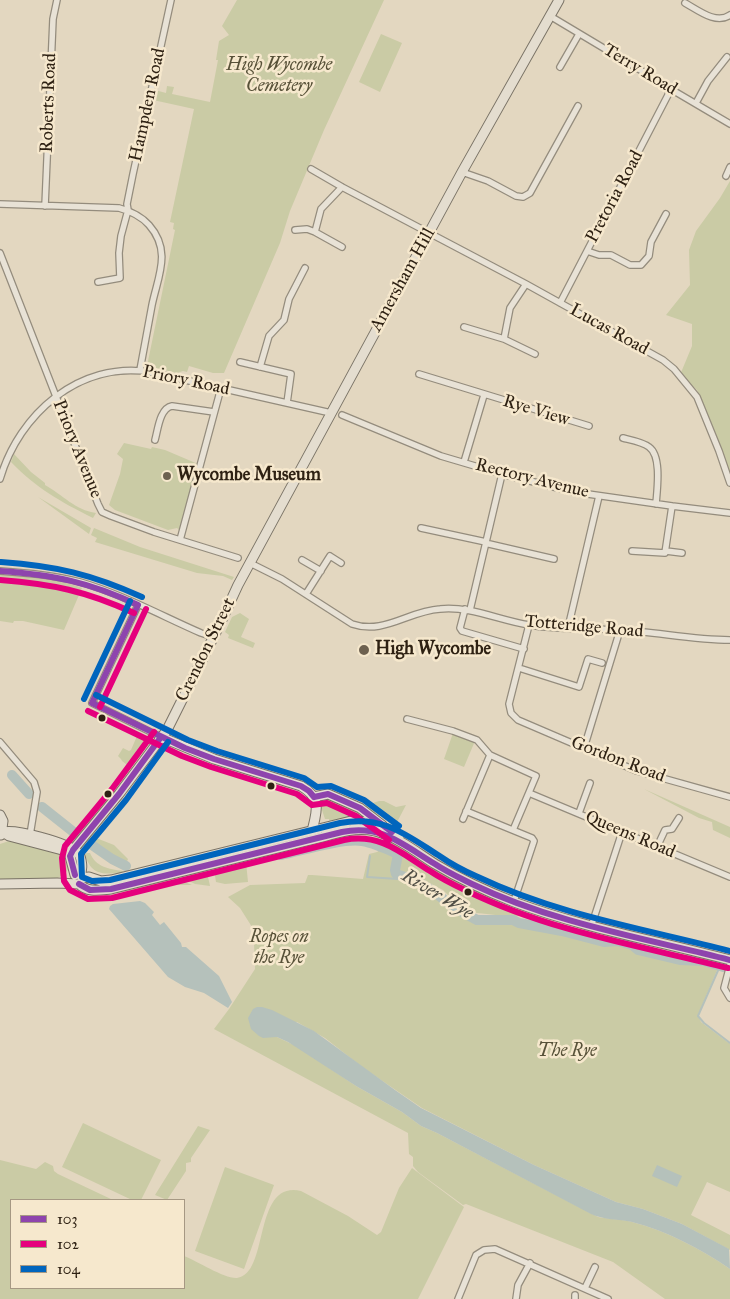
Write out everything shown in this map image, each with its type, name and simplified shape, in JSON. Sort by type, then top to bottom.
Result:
[{"type":"main road","name":"Amersham Hill","points":[[249,564],[462,172],[558,0]]},
{"type":"main road","name":"Crendon Street","points":[[73,850],[119,794],[168,728],[249,564]]},
{"type":"main road","points":[[0,815],[4,821],[1,833]]},
{"type":"main road","points":[[1,833],[10,830],[68,845],[79,854],[83,870],[78,879]]},
{"type":"main road","points":[[0,884],[57,882],[89,877],[101,881],[111,880],[312,835],[350,830],[383,830],[434,863],[468,882],[514,902],[591,927],[730,960]]},
{"type":"main road","points":[[1,833],[66,851],[73,850]]},
{"type":"street","name":"Roberts Road","points":[[45,206],[53,19],[57,0]]},
{"type":"street","name":"Hampden Road","points":[[98,282],[120,278],[119,254],[121,236],[171,0]]},
{"type":"street","points":[[684,1],[711,17],[726,18],[730,15]]},
{"type":"street","name":"Terry Road","points":[[550,16],[667,86],[669,90],[696,103],[730,124]]},
{"type":"street","points":[[560,67],[579,34]]},
{"type":"street","points":[[696,103],[720,64],[727,57]]},
{"type":"street","name":"Pretoria Road","points":[[560,303],[669,90]]},
{"type":"street","points":[[462,172],[488,181],[516,196],[523,197],[530,193],[578,106]]},
{"type":"street","points":[[726,176],[730,167]]},
{"type":"street","name":"Lucas Road","points":[[311,169],[663,360],[674,369],[697,397],[720,451],[730,483]]},
{"type":"street","points":[[314,232],[321,209],[342,187]]},
{"type":"street","points":[[0,204],[119,208],[128,210],[146,222],[154,231],[160,241],[162,252],[161,268],[140,370]]},
{"type":"street","points":[[587,251],[599,256],[611,255],[630,265],[642,265],[649,256],[651,242],[663,224],[666,214]]},
{"type":"street","points":[[295,230],[307,229],[342,247]]},
{"type":"street","name":"Priory Avenue","points":[[0,253],[102,512],[146,529],[238,558]]},
{"type":"street","points":[[260,367],[269,336],[284,320],[289,299],[305,268]]},
{"type":"street","points":[[504,339],[510,308],[526,284]]},
{"type":"street","points":[[464,328],[504,339],[534,354]]},
{"type":"street","points":[[240,362],[291,374],[287,402]]},
{"type":"street","name":"Priory Road","points":[[0,479],[6,460],[19,435],[37,413],[56,396],[80,382],[101,374],[122,370],[140,370],[331,413]]},
{"type":"street","name":"Rye View","points":[[419,374],[589,426]]},
{"type":"street","points":[[180,540],[220,388]]},
{"type":"street","name":"Rye View","points":[[464,462],[484,395]]},
{"type":"street","points":[[155,440],[164,411],[168,407],[214,412]]},
{"type":"street","name":"Rectory Avenue","points":[[342,415],[441,456],[502,474],[574,492],[730,513]]},
{"type":"street","points":[[623,438],[648,445],[653,450],[658,471],[656,504]]},
{"type":"street","points":[[630,447],[632,440]]},
{"type":"street","points":[[502,474],[486,542],[460,628],[462,631],[524,650]]},
{"type":"street","points":[[568,628],[599,496]]},
{"type":"street","points":[[666,551],[672,506]]},
{"type":"street","points":[[422,528],[554,560]]},
{"type":"street","points":[[632,552],[665,553],[666,551],[682,553]]},
{"type":"street","points":[[306,594],[330,556],[341,563]]},
{"type":"street","points":[[302,560],[321,570]]},
{"type":"street","name":"Totteridge Road","points":[[249,564],[306,594],[352,624],[362,628],[383,626],[437,609],[467,609],[529,625],[620,630],[709,640],[730,640]]},
{"type":"street","points":[[0,571],[68,579],[107,591],[214,637]]},
{"type":"street","points":[[138,605],[92,703],[161,737],[214,759],[301,786],[310,791],[314,797],[317,811],[312,835]]},
{"type":"street","points":[[529,625],[519,668],[578,687],[588,659],[602,663]]},
{"type":"street","points":[[584,748],[620,630]]},
{"type":"street","name":"Gordon Road","points":[[519,668],[509,704],[511,713],[518,720],[637,770],[730,797]]},
{"type":"street","points":[[407,719],[453,731],[477,740],[490,755],[536,776],[513,830]]},
{"type":"street","points":[[0,742],[34,782],[36,798],[30,835]]},
{"type":"street","points":[[463,819],[490,755]]},
{"type":"street","points":[[579,814],[590,783]]},
{"type":"street","name":"Queens Road","points":[[529,793],[730,877]]},
{"type":"street","points":[[314,797],[328,794],[360,808],[383,830]]},
{"type":"street","points":[[466,811],[532,838],[534,841],[514,902]]},
{"type":"street","points":[[657,847],[666,830],[672,829],[679,818]]},
{"type":"street","points":[[591,927],[622,832]]},
{"type":"street","points":[[730,965],[724,988],[730,998]]},
{"type":"street","points":[[458,1299],[476,1255],[484,1250],[495,1249],[608,1299]]},
{"type":"street","points":[[516,1299],[518,1285],[530,1263]]},
{"type":"street","points":[[585,1288],[595,1267]]},
{"type":"green space","name":"High Wycombe Cemetery","points":[[237,0],[384,0],[324,130],[290,211],[280,243],[224,373],[213,373],[189,366],[187,372],[177,373],[147,366],[175,230],[173,229],[174,223],[170,222],[194,109],[153,100],[155,90],[166,93],[167,86],[174,87],[172,94],[210,102],[218,60],[216,60],[219,41],[229,35],[222,26]]},
{"type":"green space","points":[[381,34],[402,43],[380,92],[359,82]]},
{"type":"green space","points":[[730,181],[730,476],[697,390],[680,375],[692,346],[692,324],[666,315],[690,285],[689,250],[696,231]]},
{"type":"green space","points":[[124,443],[165,450],[198,464],[181,529],[168,530],[115,510],[109,505],[123,459],[117,454]]},
{"type":"green space","points":[[14,454],[45,485],[82,509],[96,513],[93,518],[39,487],[11,462]]},
{"type":"green space","points":[[38,497],[91,528],[89,534]]},
{"type":"green space","points":[[94,528],[140,547],[234,577],[232,580],[223,576],[197,573],[95,542],[97,538],[91,535]]},
{"type":"green space","points":[[0,574],[42,578],[82,588],[64,630],[23,621],[14,621],[13,623],[0,621]]},
{"type":"green space","points":[[240,613],[249,619],[241,637],[255,643],[253,648],[228,638],[229,635],[225,632],[232,617]]},
{"type":"green space","points":[[453,733],[475,741],[464,767],[444,759]]},
{"type":"green space","points":[[137,736],[145,740],[147,746],[131,768],[118,756],[123,748],[131,750]]},
{"type":"green space","points":[[644,789],[730,827],[730,838],[713,830],[712,822],[699,818]]},
{"type":"green space","points":[[324,797],[351,807],[369,818],[330,823],[329,819],[325,819],[322,810],[321,800]]},
{"type":"green space","points":[[384,801],[396,807],[406,805],[395,826],[383,817],[365,809],[367,805]]},
{"type":"green space","points":[[349,835],[379,838],[378,841],[351,839],[328,842],[294,853],[246,862],[248,882],[225,884],[216,882],[214,869],[216,867]]},
{"type":"green space","points":[[91,836],[114,845],[128,859],[126,864],[96,848],[88,840]]},
{"type":"green space","points":[[12,840],[63,853],[69,861],[69,868],[56,879],[0,880],[0,844]]},
{"type":"green space","name":"The Rye","points":[[391,841],[427,865],[466,887],[526,915],[513,917],[469,912],[460,907],[443,890],[418,877],[416,885],[455,912],[475,920],[501,921],[613,942],[660,957],[696,962],[718,968],[698,1015],[701,1022],[730,1044],[730,1192],[707,1182],[691,1215],[730,1235],[730,1250],[682,1224],[643,1209],[616,1202],[534,1165],[422,1108],[362,1067],[325,1038],[297,1022],[270,1037],[277,1037],[298,1047],[356,1086],[402,1112],[421,1126],[598,1217],[628,1221],[645,1226],[683,1241],[707,1254],[730,1269],[730,1299],[665,1299],[613,1262],[466,1204],[463,1205],[418,1172],[413,1166],[413,1157],[409,1154],[408,1133],[214,1029],[255,969],[252,927],[240,908],[228,897],[250,885],[305,883],[308,875],[363,879],[369,854],[381,849],[387,850]]},
{"type":"green space","points":[[90,853],[99,864],[123,871],[122,873],[109,874],[94,870],[85,854]]},
{"type":"green space","points":[[205,870],[210,886],[195,884],[181,877],[181,874]]},
{"type":"green space","points":[[173,877],[192,885],[173,885],[115,893],[115,891]]},
{"type":"green space","points":[[83,1123],[161,1160],[142,1199],[130,1199],[62,1167]]},
{"type":"green space","points":[[198,1126],[210,1130],[191,1158],[191,1162],[186,1163],[186,1171],[168,1199],[155,1195]]},
{"type":"green space","points":[[0,1160],[36,1169],[45,1162],[53,1166],[54,1171],[58,1174],[111,1199],[10,1199],[10,1289],[185,1289],[185,1256],[218,1273],[237,1278],[247,1273],[254,1261],[268,1213],[275,1199],[286,1191],[301,1191],[348,1216],[377,1235],[381,1232],[399,1188],[412,1168],[464,1207],[418,1299],[0,1299]]},
{"type":"green space","points":[[225,1167],[274,1185],[244,1269],[195,1251]]},
{"type":"shaded area","points":[[140,901],[145,903],[154,912],[152,915],[160,925],[164,922],[181,943],[182,947],[186,947],[219,976],[232,1002],[228,1008],[204,993],[185,987],[168,977],[109,909],[113,904]]},
{"type":"shaded area","points":[[257,1007],[272,1010],[314,1031],[421,1108],[534,1165],[616,1202],[643,1209],[682,1224],[729,1249],[730,1269],[707,1254],[658,1230],[632,1222],[591,1214],[421,1126],[402,1112],[356,1086],[288,1042],[277,1037],[263,1038],[259,1036],[251,1029],[248,1018],[253,1009]]},
{"type":"shaded area","points":[[657,1165],[682,1176],[677,1187],[652,1176]]},
{"type":"waterway","name":"River Wye","points":[[12,775],[29,794]]},
{"type":"waterway","name":"River Wye","points":[[42,807],[76,834]]},
{"type":"waterway","name":"River Wye","points":[[281,855],[344,841],[367,842],[398,854],[396,874],[417,881],[455,908],[477,920],[513,920],[519,923],[562,931],[604,942],[618,941],[632,945],[638,950],[680,960],[704,961],[730,969]]},
{"type":"waterway","name":"River Wye","points":[[89,843],[126,866]]},
{"type":"waterway","points":[[370,856],[367,877],[398,879]]},
{"type":"waterway","points":[[720,966],[698,1016],[730,1043]]},
{"type":"transit line","name":"104","points":[[1,562],[73,572],[106,582],[142,597]]},
{"type":"transit line","name":"103","points":[[0,571],[54,577],[71,581],[87,585],[138,605]]},
{"type":"transit line","name":"102","points":[[0,580],[53,586],[100,599],[134,613]]},
{"type":"transit line","name":"104","points":[[84,699],[130,601]]},
{"type":"transit line","name":"103","points":[[92,703],[138,605]]},
{"type":"transit line","name":"102","points":[[100,707],[146,609]]},
{"type":"transit line","name":"104","points":[[96,695],[188,740],[304,778],[317,787],[331,786],[364,800],[399,826]]},
{"type":"transit line","name":"103","points":[[92,703],[185,748],[301,786],[314,797]]},
{"type":"transit line","name":"102","points":[[88,711],[182,756],[297,794],[312,805],[327,803],[356,816],[389,840]]},
{"type":"transit line","name":"102","points":[[154,732],[112,789],[65,846],[62,858],[64,881],[70,890],[88,899],[112,898],[344,840],[369,839],[400,851],[439,877],[457,886],[530,917],[595,936],[728,968]]},
{"type":"transit line","name":"103","points":[[75,875],[70,856],[73,850],[119,794],[161,737]]},
{"type":"transit line","name":"104","points":[[168,742],[126,800],[81,854],[82,877],[92,881],[110,880],[340,823],[368,822],[392,828],[463,870],[539,902],[602,920],[730,951]]},
{"type":"transit line","name":"103","points":[[314,797],[328,794],[360,808],[392,832]]},
{"type":"transit line","name":"103","points":[[79,884],[90,890],[111,889],[342,832],[369,831],[392,838],[444,870],[503,898],[566,919],[730,960]]},
{"type":"place","name":"Wycombe Museum","points":[[167,476]]},
{"type":"place","name":"High Wycombe","points":[[364,650]]},
{"type":"park label","name":"Ropes on the Rye","points":[[279,948]]}]
